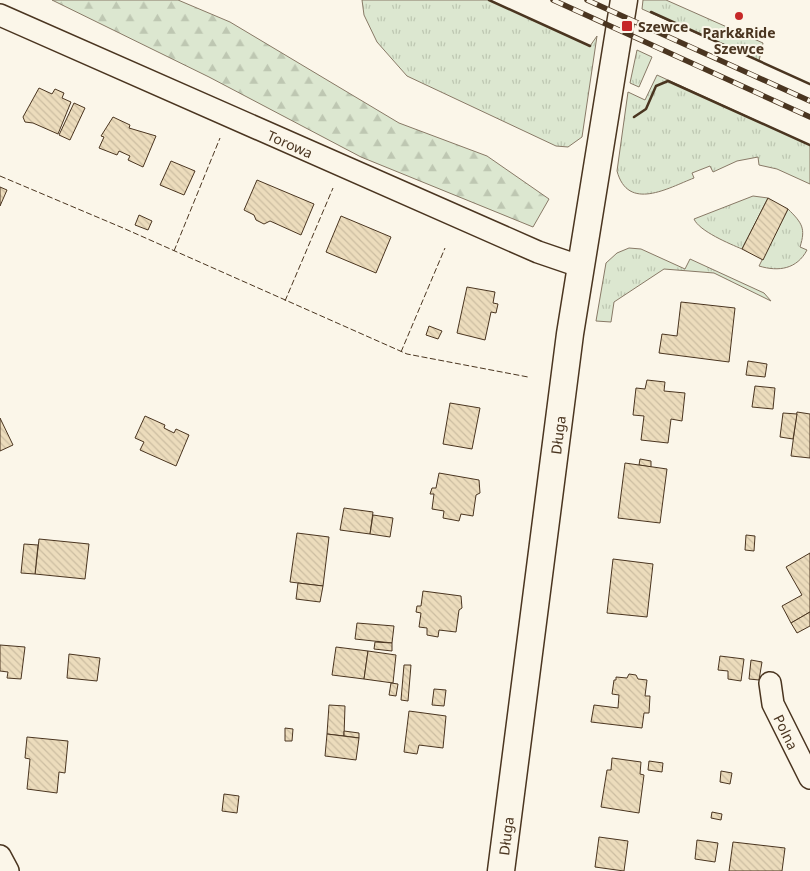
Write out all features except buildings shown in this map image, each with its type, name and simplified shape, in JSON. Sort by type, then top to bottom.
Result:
[{"type":"street","name":"Długa","points":[[501,871],[570,334],[624,0]]},
{"type":"street","name":"Torowa","points":[[0,15],[529,248],[582,266]]},
{"type":"street","name":"Polna","points":[[770,683],[773,704],[810,778]]},
{"type":"street","points":[[0,856],[8,871]]},
{"type":"green space","points":[[52,0],[178,0],[230,22],[399,123],[487,156],[549,199],[533,227],[361,157],[209,77]]},
{"type":"green space","points":[[362,0],[489,0],[590,46],[597,36],[582,137],[568,147],[556,146],[407,76],[377,42],[364,15]]},
{"type":"green space","points":[[643,0],[666,0],[763,43],[759,61],[642,9]]},
{"type":"green space","points":[[637,50],[652,57],[639,87],[630,83]]},
{"type":"green space","points":[[657,75],[810,145],[810,184],[777,169],[759,165],[758,157],[737,161],[713,172],[710,166],[692,173],[694,178],[650,194],[639,194],[630,191],[622,183],[617,171],[628,92],[645,100]]},
{"type":"green space","points":[[753,196],[768,198],[742,249],[708,232],[697,224],[694,219]]},
{"type":"green space","points":[[788,209],[802,226],[803,235],[800,247],[807,250],[798,261],[787,267],[774,269],[759,266]]},
{"type":"green space","points":[[629,248],[641,249],[685,269],[690,259],[764,293],[771,301],[714,273],[664,269],[614,302],[611,322],[596,321],[606,263],[617,253]]},
{"type":"railway","points":[[553,0],[810,117]]},
{"type":"railway","points":[[587,0],[810,101]]},
{"type":"fence","points":[[174,251],[220,138]]},
{"type":"fence","points":[[0,176],[123,228],[407,354],[528,377]]},
{"type":"fence","points":[[285,301],[333,188]]},
{"type":"fence","points":[[401,352],[445,248]]},
{"type":"wall","points":[[489,0],[590,46]]},
{"type":"wall","points":[[651,12],[810,84]]},
{"type":"wall","points":[[634,117],[646,109],[656,86],[668,81],[810,145]]},
{"type":"place","name":"Park&Ride Szewce","points":[[739,16]]},
{"type":"place","name":"Szewce","points":[[627,26]]}]
